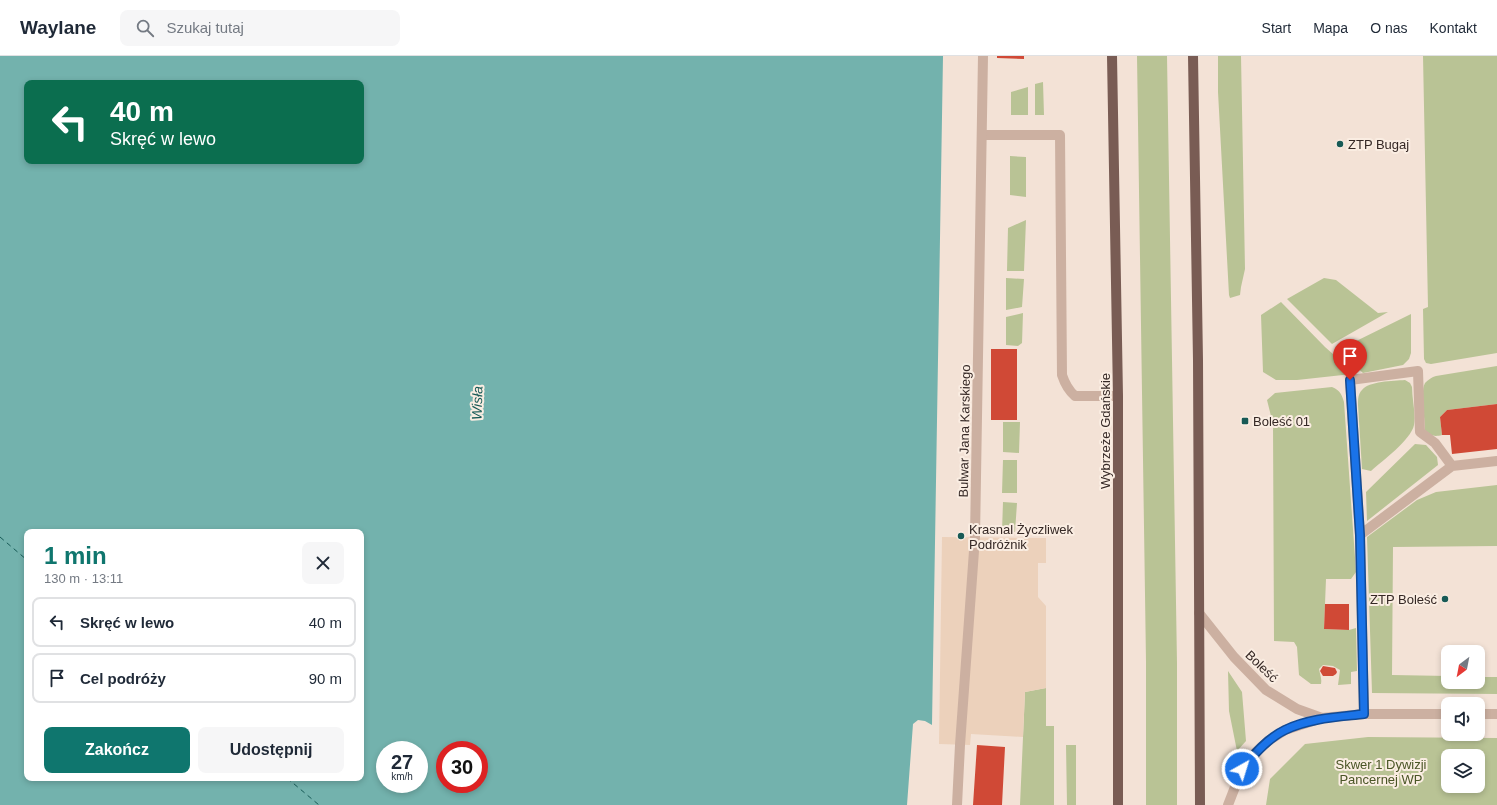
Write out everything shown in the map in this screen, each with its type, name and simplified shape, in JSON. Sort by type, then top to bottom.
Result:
[{"type":"main road","name":"Wybrzeże Gdańskie","points":[[1112,56],[1118,396],[1118,805]]},
{"type":"main road","points":[[1193,56],[1197,252],[1200,805]]},
{"type":"street","name":"Bulwar Jana Karskiego","points":[[957,805],[975,537],[983,135],[983,56]]},
{"type":"street","points":[[983,135],[1060,135],[1062,375],[1065,384],[1075,396],[1118,396]]},
{"type":"street","points":[[1364,714],[1360,535],[1350,380],[1418,371],[1420,432],[1435,443],[1452,466]]},
{"type":"street","points":[[1360,535],[1452,466],[1497,461]]},
{"type":"street","name":"Boleść","points":[[1199,613],[1234,657],[1266,690],[1297,708],[1322,718]]},
{"type":"street","name":"Boleść","points":[[1228,805],[1242,769],[1255,753],[1268,741],[1285,730],[1322,718],[1364,714],[1441,714]]},
{"type":"street","points":[[1485,714],[1497,714]]},
{"type":"green space","points":[[1137,56],[1167,56],[1177,663],[1177,805],[1146,805],[1146,661]]},
{"type":"green space","points":[[1218,56],[1241,56],[1245,269],[1240,295],[1230,298],[1218,92]]},
{"type":"green space","points":[[1423,56],[1497,56],[1497,353],[1431,364],[1426,363],[1424,359],[1423,309],[1428,307]]},
{"type":"green space","points":[[1043,82],[1044,115],[1035,115],[1035,84]]},
{"type":"green space","points":[[1028,87],[1028,115],[1011,115],[1011,92]]},
{"type":"green space","points":[[1010,156],[1026,157],[1026,197],[1010,195]]},
{"type":"green space","points":[[1026,220],[1024,271],[1007,271],[1008,228]]},
{"type":"green space","points":[[1006,278],[1024,279],[1022,307],[1006,310]]},
{"type":"green space","points":[[1324,278],[1336,280],[1378,313],[1388,312],[1332,344],[1287,299]]},
{"type":"green space","points":[[1281,302],[1325,347],[1350,369],[1352,374],[1297,380],[1276,380],[1263,372],[1261,315]]},
{"type":"green space","points":[[1023,313],[1022,343],[1018,346],[1006,345],[1006,317]]},
{"type":"green space","points":[[1411,314],[1411,353],[1409,359],[1403,365],[1363,373],[1338,350]]},
{"type":"green space","points":[[1497,366],[1497,404],[1447,410],[1440,417],[1442,435],[1433,436],[1425,430],[1423,392],[1426,382],[1436,376]]},
{"type":"green space","points":[[1405,380],[1410,383],[1412,387],[1415,416],[1412,431],[1402,444],[1371,471],[1362,469],[1358,405],[1360,393],[1365,387],[1376,383]]},
{"type":"green space","points":[[1332,387],[1340,393],[1344,402],[1356,572],[1351,579],[1326,579],[1324,629],[1349,630],[1356,628],[1357,671],[1351,672],[1351,684],[1338,685],[1340,670],[1333,666],[1323,665],[1319,669],[1321,684],[1311,684],[1299,675],[1297,647],[1294,642],[1274,641],[1273,424],[1267,400],[1275,393]]},
{"type":"green space","points":[[1003,422],[1020,422],[1019,453],[1003,452]]},
{"type":"green space","points":[[1415,444],[1426,445],[1437,457],[1438,465],[1367,521],[1366,492]]},
{"type":"green space","points":[[1003,460],[1017,460],[1017,493],[1002,493]]},
{"type":"green space","points":[[1497,485],[1497,546],[1393,547],[1392,675],[1441,676],[1441,689],[1485,689],[1485,677],[1497,677],[1497,694],[1372,693],[1367,537],[1417,500],[1436,492]]},
{"type":"green space","points":[[1003,502],[1017,503],[1015,532],[1002,531]]},
{"type":"green space","points":[[1228,671],[1242,692],[1246,741],[1237,751],[1229,711]]},
{"type":"green space","points":[[1046,688],[1046,726],[1054,726],[1054,805],[1020,805],[1025,692]]},
{"type":"green space","name":"Skwer 1 Dywizji Pancernej WP","points":[[1368,737],[1441,738],[1441,741],[1485,741],[1485,738],[1497,738],[1497,805],[1266,805],[1270,779],[1305,744]]},
{"type":"green space","points":[[1066,745],[1076,745],[1076,805],[1067,805]]},
{"type":"shaded area","points":[[942,537],[1046,538],[1046,563],[1038,563],[1038,597],[1046,606],[1046,688],[1025,692],[1023,737],[971,734],[970,745],[939,744]]},
{"type":"water","name":"Wisła","points":[[0,56],[943,56],[932,725],[925,721],[918,720],[913,724],[907,805],[0,805]]},
{"type":"building","points":[[997,56],[1024,56],[1024,59],[997,58]]},
{"type":"building","points":[[991,349],[1017,349],[1017,420],[991,420]]},
{"type":"building","points":[[1497,404],[1497,449],[1452,454],[1450,435],[1442,435],[1440,417],[1447,410]]},
{"type":"building","points":[[1325,604],[1349,604],[1349,630],[1324,629]]},
{"type":"building","points":[[1323,666],[1335,668],[1337,672],[1336,674],[1333,676],[1323,676],[1320,671]]},
{"type":"building","points":[[977,745],[1005,747],[1002,805],[973,805]]},
{"type":"ferry route","points":[[0,537],[24,557]]},
{"type":"ferry route","points":[[291,781],[319,805]]},
{"type":"place","name":"ZTP Bugaj","points":[[1340,144]]},
{"type":"place","name":"Boleść 01","points":[[1245,421]]},
{"type":"place","name":"Krasnal Życzliwek Podróżnik","points":[[961,536]]},
{"type":"place","name":"ZTP Boleść","points":[[1445,599]]},
{"type":"route","points":[[1242,769],[1255,753],[1268,741],[1285,730],[1322,718],[1364,714],[1360,535],[1350,380]]}]
